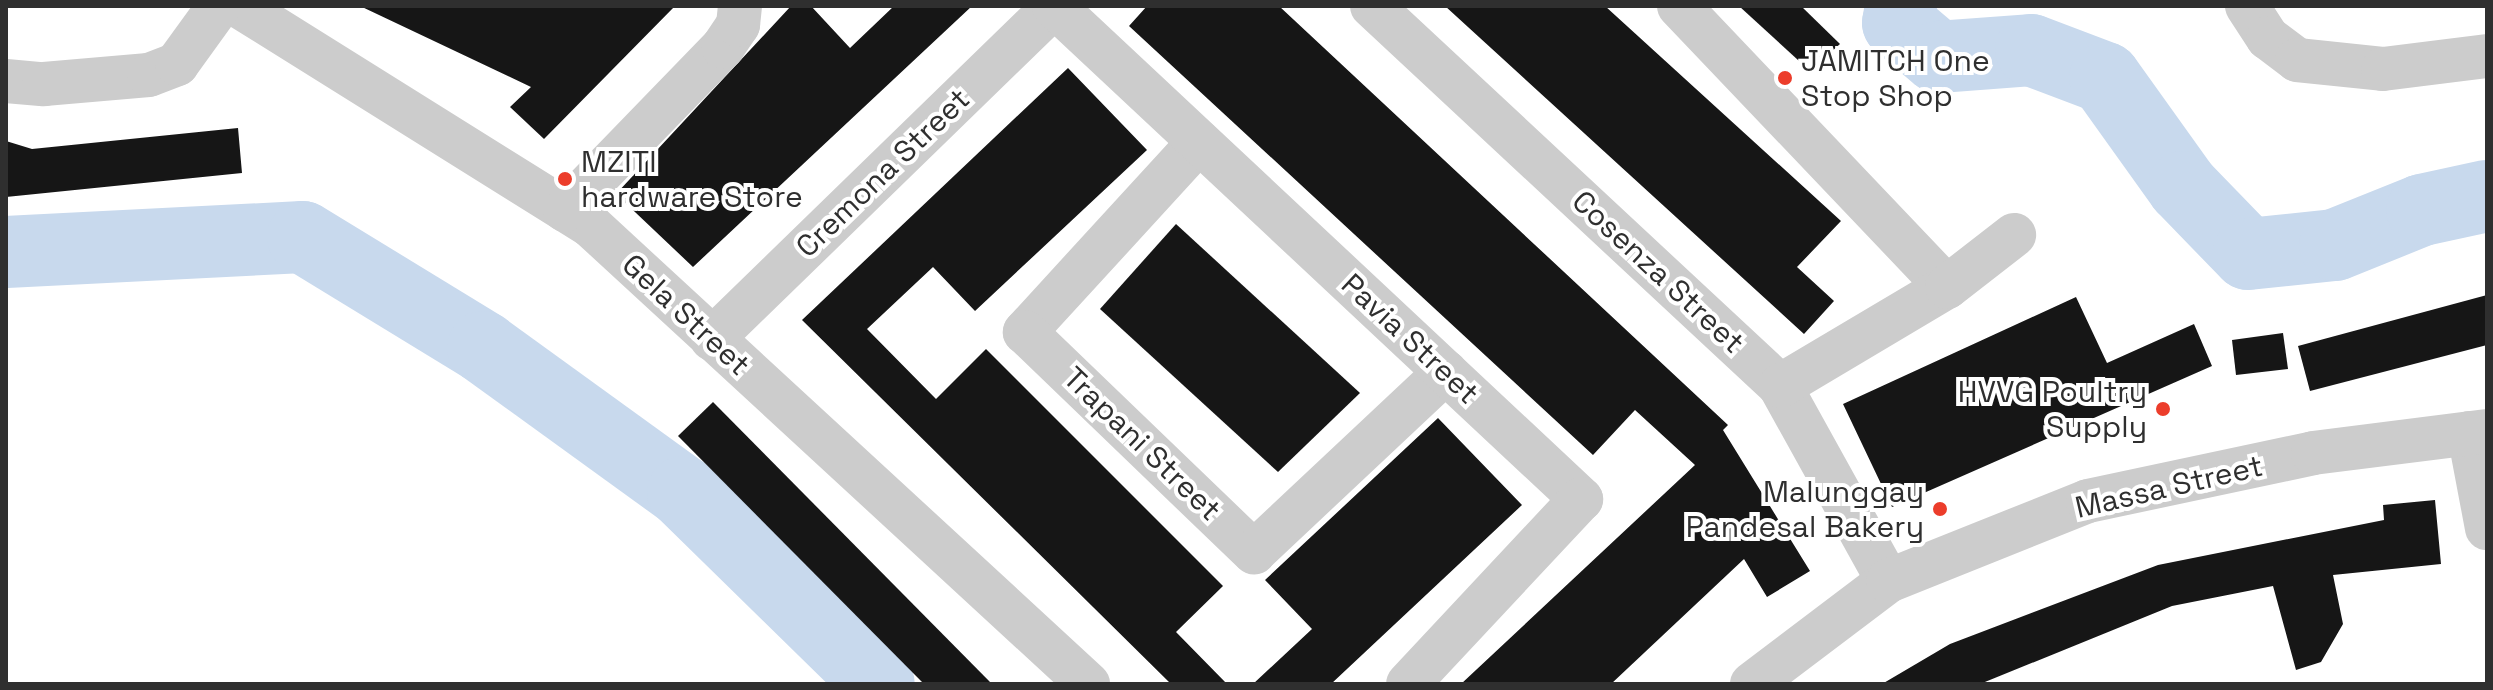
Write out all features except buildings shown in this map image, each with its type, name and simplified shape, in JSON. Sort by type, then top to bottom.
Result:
[{"type":"street","points":[[6,81],[44,84],[149,75],[177,64],[219,6]]},
{"type":"street","name":"Gela Street","points":[[239,6],[591,226],[1088,684]]},
{"type":"street","points":[[565,210],[723,47],[738,25],[740,6]]},
{"type":"street","name":"Pavia Street","points":[[1054,6],[1581,499],[1408,684]]},
{"type":"street","name":"Cremona Street","points":[[712,339],[1054,6]]},
{"type":"street","name":"Cosenza Street","points":[[1372,6],[1780,386],[1888,581]]},
{"type":"street","points":[[1679,6],[1947,287]]},
{"type":"street","points":[[2247,6],[2268,38],[2297,60],[2383,69],[2487,56]]},
{"type":"street","name":"Trapani Street","points":[[1199,142],[1025,332],[1254,552],[1446,372]]},
{"type":"street","points":[[1780,386],[1947,287],[2014,235]]},
{"type":"street","points":[[2478,432],[2487,528]]},
{"type":"street","name":"Massa Street","points":[[1752,684],[1888,581],[2088,501],[2313,453],[2478,432]]},
{"type":"waterway","points":[[1901,6],[1898,23],[1938,57],[2031,50],[2105,78],[2183,187],[2248,254],[2335,245],[2422,210],[2487,196]]},
{"type":"waterway","points":[[6,252],[303,237],[483,347],[683,492],[879,684]]},
{"type":"place","name":"JAMITCH One Stop Shop","points":[[1785,78]]},
{"type":"place","name":"MZITI hardware Store","points":[[565,179]]},
{"type":"place","name":"HVVG Poultry Supply","points":[[2163,409]]},
{"type":"place","name":"Malunggay Pandesal Bakery","points":[[1940,509]]}]
